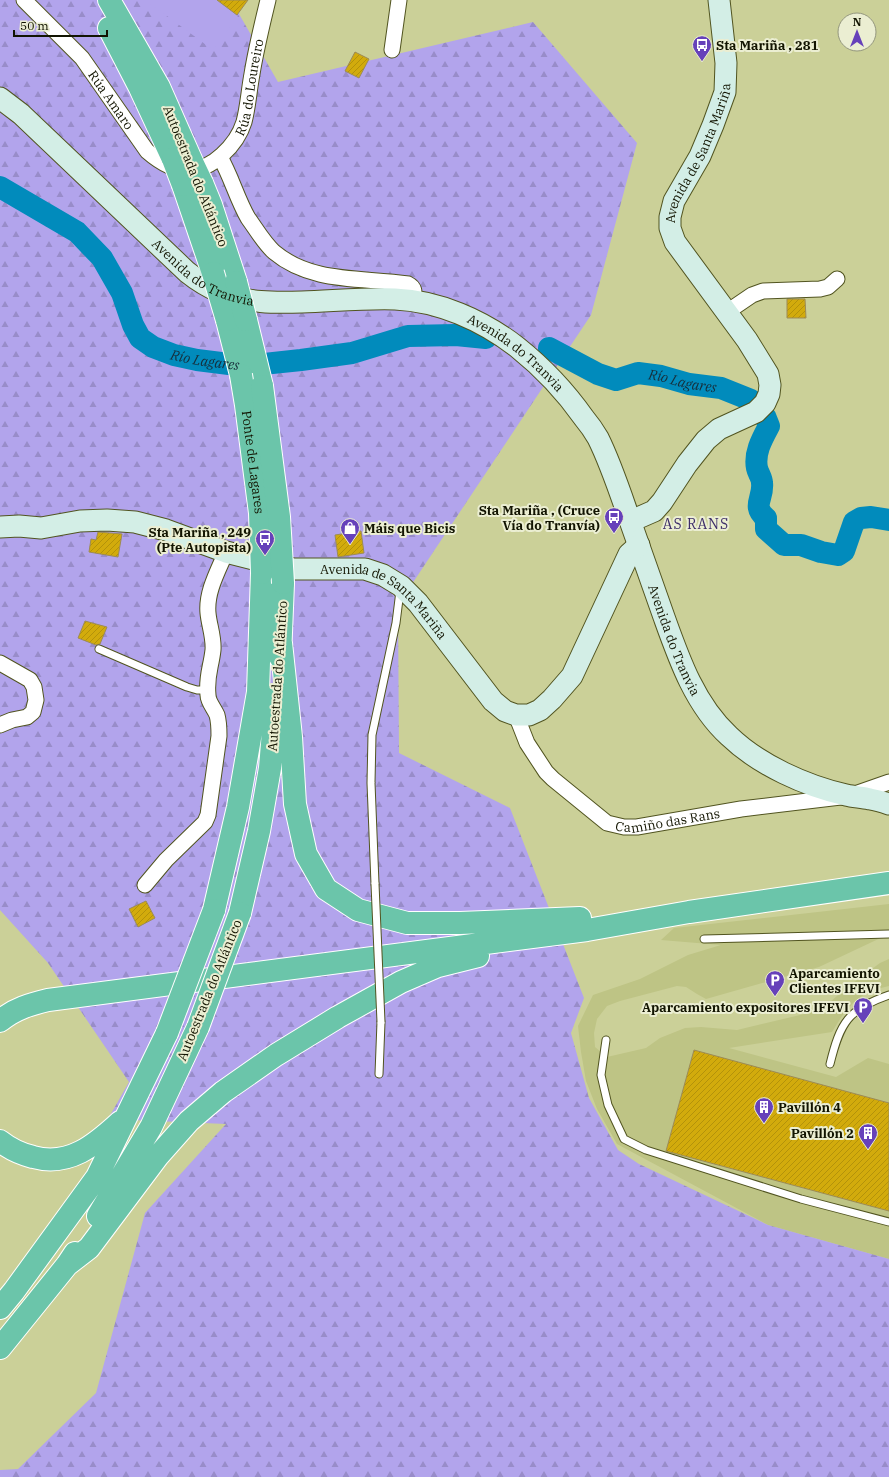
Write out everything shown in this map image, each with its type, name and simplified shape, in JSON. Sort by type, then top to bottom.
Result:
[{"type":"highway","name":"Autoestrada do Atlántico","points":[[95,0],[140,88],[197,169],[213,273],[241,375]]},
{"type":"highway","name":"Autoestrada do Atlántico","points":[[109,0],[159,86],[197,169],[232,266],[262,386]]},
{"type":"highway","name":"Ponte de Lagares","points":[[241,375],[260,513],[262,574]]},
{"type":"highway","name":"Ponte de Lagares","points":[[262,386],[279,517],[283,582]]},
{"type":"highway","name":"Autoestrada do Atlántico","points":[[0,1308],[97,1177],[167,1033],[214,910],[238,807],[258,692],[262,574]]},
{"type":"highway","name":"Autoestrada do Atlántico","points":[[0,1348],[67,1265],[151,1127],[198,1027],[240,912],[259,830],[270,768],[281,643],[283,582]]},
{"type":"highway","points":[[281,643],[291,737],[295,804],[306,854],[326,889],[358,910],[407,923],[541,920],[689,912]]},
{"type":"highway","points":[[0,1021],[16,1011],[48,1000],[587,930],[689,912],[889,884]]},
{"type":"highway","points":[[0,1004],[2,1001],[64,984],[392,944],[541,920]]},
{"type":"highway","points":[[67,1265],[90,1248],[158,1156],[190,1121],[223,1092],[276,1055],[338,1016],[401,982],[438,966],[481,955],[535,945],[587,930]]},
{"type":"highway","points":[[0,1140],[8,1147],[24,1154],[44,1160],[63,1159],[83,1151],[98,1142],[128,1115]]},
{"type":"main road","name":"Avenida de Santa Mariña","points":[[630,521],[654,511],[706,440],[720,429],[756,412],[765,402],[769,394],[770,385],[768,374],[747,340],[675,242],[670,228],[670,217],[674,201],[700,156],[725,92],[726,63],[719,0]]},
{"type":"main road","name":"Avenida do Tranvia","points":[[0,98],[21,114],[187,272],[204,284],[222,293],[266,303],[380,299],[413,301],[439,306],[477,321],[516,346],[545,372],[574,403],[597,436],[611,468],[673,640],[694,688],[710,717],[730,737],[751,753],[777,769],[824,790],[848,796],[883,799]]},
{"type":"main road","name":"Avenida de Santa Mariña","points":[[0,527],[19,526],[41,528],[80,521],[107,520],[135,522],[166,530],[226,552],[293,568],[317,570],[365,568],[383,575],[401,586],[418,603],[493,701],[505,711],[516,715]]},
{"type":"main road","points":[[516,715],[529,715],[540,710],[572,676],[629,554],[639,545]]},
{"type":"street","name":"Rúa Amaro","points":[[24,0],[82,58],[147,151],[157,160],[169,166],[184,170],[197,169]]},
{"type":"street","name":"Rúa do Loureiro","points":[[197,169],[229,149],[236,140],[244,122],[258,39],[268,0]]},
{"type":"street","points":[[392,50],[399,0]]},
{"type":"street","points":[[197,169],[225,166],[248,216],[261,236],[273,251],[289,263],[308,272],[328,276],[408,284],[414,289],[413,301]]},
{"type":"street","points":[[727,312],[752,295],[758,293],[769,291],[820,289],[828,286],[837,278]]},
{"type":"street","points":[[145,885],[166,860],[205,822],[208,815],[219,736],[217,715],[208,698],[207,690],[207,679],[213,650],[213,639],[208,613],[208,595],[226,552]]},
{"type":"street","points":[[0,663],[30,680],[34,687],[36,700],[32,712],[27,717],[12,720],[0,726]]},
{"type":"street","name":"Camiño das Rans","points":[[516,715],[527,743],[546,772],[607,823],[616,826],[637,827],[741,809],[848,796],[889,782]]},
{"type":"lane","points":[[378,1074],[381,1022],[371,782],[372,735],[396,623],[401,586]]},
{"type":"lane","points":[[99,649],[186,687],[197,690],[207,690]]},
{"type":"lane","points":[[704,939],[889,934]]},
{"type":"lane","points":[[830,1064],[835,1044],[844,1025],[858,1008],[889,995]]},
{"type":"lane","points":[[606,1040],[601,1075],[608,1105],[624,1139],[646,1150],[801,1199],[889,1222]]},
{"type":"shaded area","points":[[889,904],[889,934],[819,967],[706,999],[686,987],[677,986],[620,1001],[607,1006],[597,1019],[594,1033],[595,1047],[607,1057],[646,1048],[660,1038],[685,1028],[701,1027],[737,1030],[821,1010],[846,988],[880,963],[889,959],[889,986],[869,991],[854,1002],[842,1016],[832,1032],[729,1048],[836,1077],[868,1058],[889,1064],[889,1259],[768,1225],[617,1144],[597,1109],[586,1081],[581,1052],[578,1026],[593,995],[640,979],[688,955],[721,945],[661,940],[674,928]]},
{"type":"green space","points":[[0,0],[231,0],[278,82],[533,22],[637,143],[591,315],[398,605],[399,753],[510,808],[584,998],[571,1033],[589,1098],[618,1150],[639,1164],[768,1225],[889,1259],[889,1477],[0,1477],[0,1470],[18,1469],[96,1393],[145,1213],[226,1124],[108,1119],[129,1082],[48,963],[0,910]]},
{"type":"green space","points":[[150,0],[217,0],[238,16],[213,50],[148,2]]},
{"type":"building","points":[[217,0],[248,0],[237,15]]},
{"type":"building","points":[[355,52],[369,59],[359,78],[345,71]]},
{"type":"building","points":[[787,299],[805,299],[806,318],[787,318]]},
{"type":"building","points":[[361,531],[364,553],[338,557],[335,535]]},
{"type":"building","points":[[98,532],[122,534],[118,557],[89,552],[91,539],[96,540]]},
{"type":"building","points":[[85,621],[107,627],[100,644],[96,645],[78,638]]},
{"type":"building","points":[[146,901],[155,918],[138,927],[129,909]]},
{"type":"building","name":"Pavillón 4","points":[[694,1050],[889,1103],[889,1211],[666,1151]]},
{"type":"waterway","name":"Río Lagares","points":[[0,187],[77,232],[102,258],[122,293],[133,325],[140,338],[153,347],[174,355],[197,360],[245,366],[352,353],[408,336],[456,335],[486,338]]},
{"type":"waterway","name":"Río Lagares","points":[[549,348],[598,374],[616,380],[638,373],[661,376],[689,384],[721,388],[751,400]]},
{"type":"waterway","name":"Río Lagares","points":[[765,416],[769,426],[759,446],[756,462],[762,483],[759,510],[766,518],[766,529],[784,545],[801,545],[821,552],[838,555],[844,551],[854,522],[861,518],[871,517],[889,520]]},
{"type":"place","name":"Sta Mariña , 281","points":[[702,62]]},
{"type":"place","name":"Sta Mariña , (Cruce Vía do Tranvía)","points":[[614,534]]},
{"type":"place","name":"Máis que Bicis","points":[[350,545]]},
{"type":"place","name":"Sta Mariña , 249 (Pte Autopista)","points":[[265,556]]},
{"type":"place","name":"Aparcamiento Clientes IFEVI","points":[[775,997]]},
{"type":"place","name":"Aparcamiento expositores IFEVI","points":[[863,1024]]},
{"type":"place","name":"Pavillón 4","points":[[764,1124]]},
{"type":"place","name":"Pavillón 2","points":[[868,1150]]},
{"type":"district","name":"AS RANS","points":[[696,524]]}]
